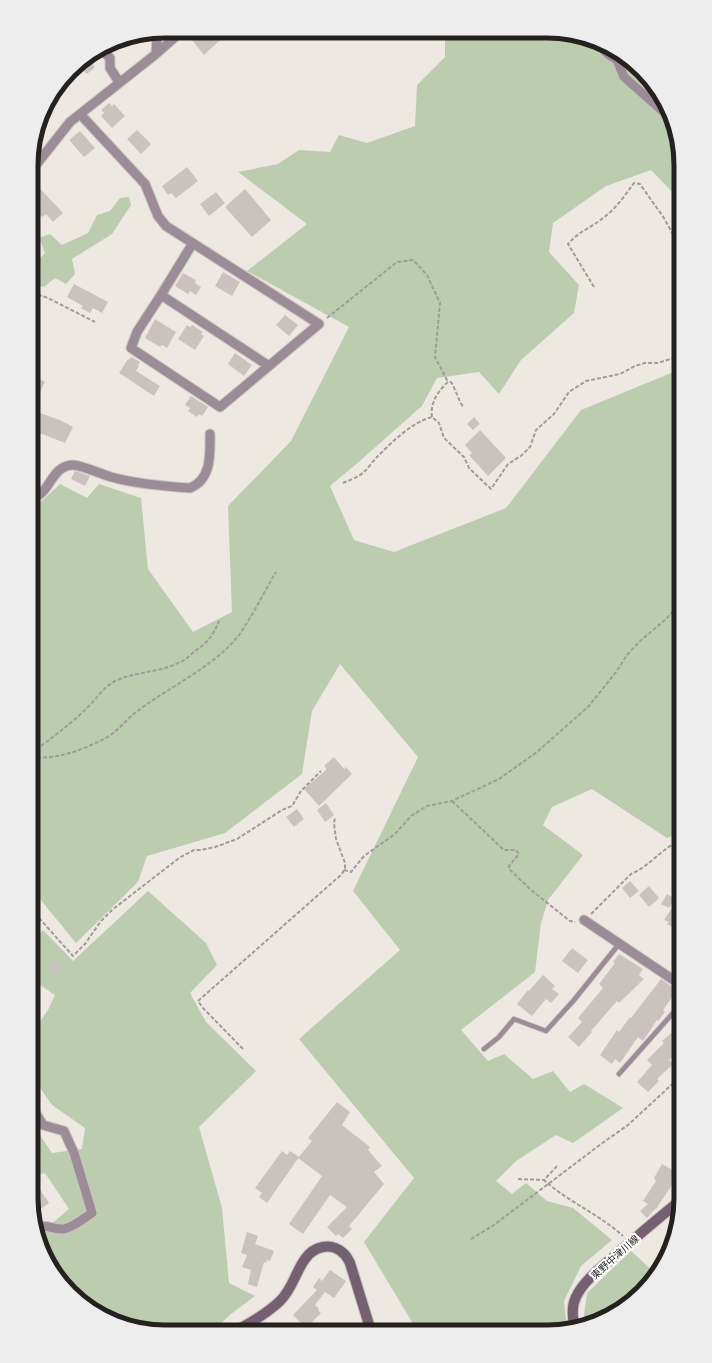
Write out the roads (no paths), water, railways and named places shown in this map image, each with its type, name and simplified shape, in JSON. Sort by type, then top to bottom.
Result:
[{"type":"main road","name":"東野中津川線","points":[[573,1322],[572,1312],[575,1298],[582,1287],[594,1274],[629,1243],[674,1206]]},
{"type":"main road","points":[[246,1325],[260,1317],[280,1301],[288,1292],[305,1258],[312,1251],[320,1247],[328,1246],[336,1248],[343,1253],[350,1262],[369,1325]]},
{"type":"street","points":[[38,162],[70,122],[174,38]]},
{"type":"street","points":[[156,54],[157,39]]},
{"type":"street","points":[[105,53],[110,58],[110,68],[119,82]]},
{"type":"street","points":[[607,53],[617,60],[624,77],[661,110]]},
{"type":"street","points":[[80,114],[144,184],[158,216],[166,226],[319,324],[220,407],[131,348],[137,332],[192,243]]},
{"type":"street","points":[[161,295],[269,366]]},
{"type":"street","points":[[38,496],[60,468],[73,464],[111,477],[143,484],[190,488],[197,485],[206,474],[210,458],[210,434]]},
{"type":"street","points":[[584,920],[674,980]]},
{"type":"street","points":[[38,1117],[43,1125],[64,1131],[74,1153],[92,1213],[63,1229],[41,1226]]},
{"type":"lane","points":[[484,1049],[499,1037],[514,1019],[546,1031],[574,1000],[620,944]]},
{"type":"lane","points":[[619,1074],[674,1012]]}]
